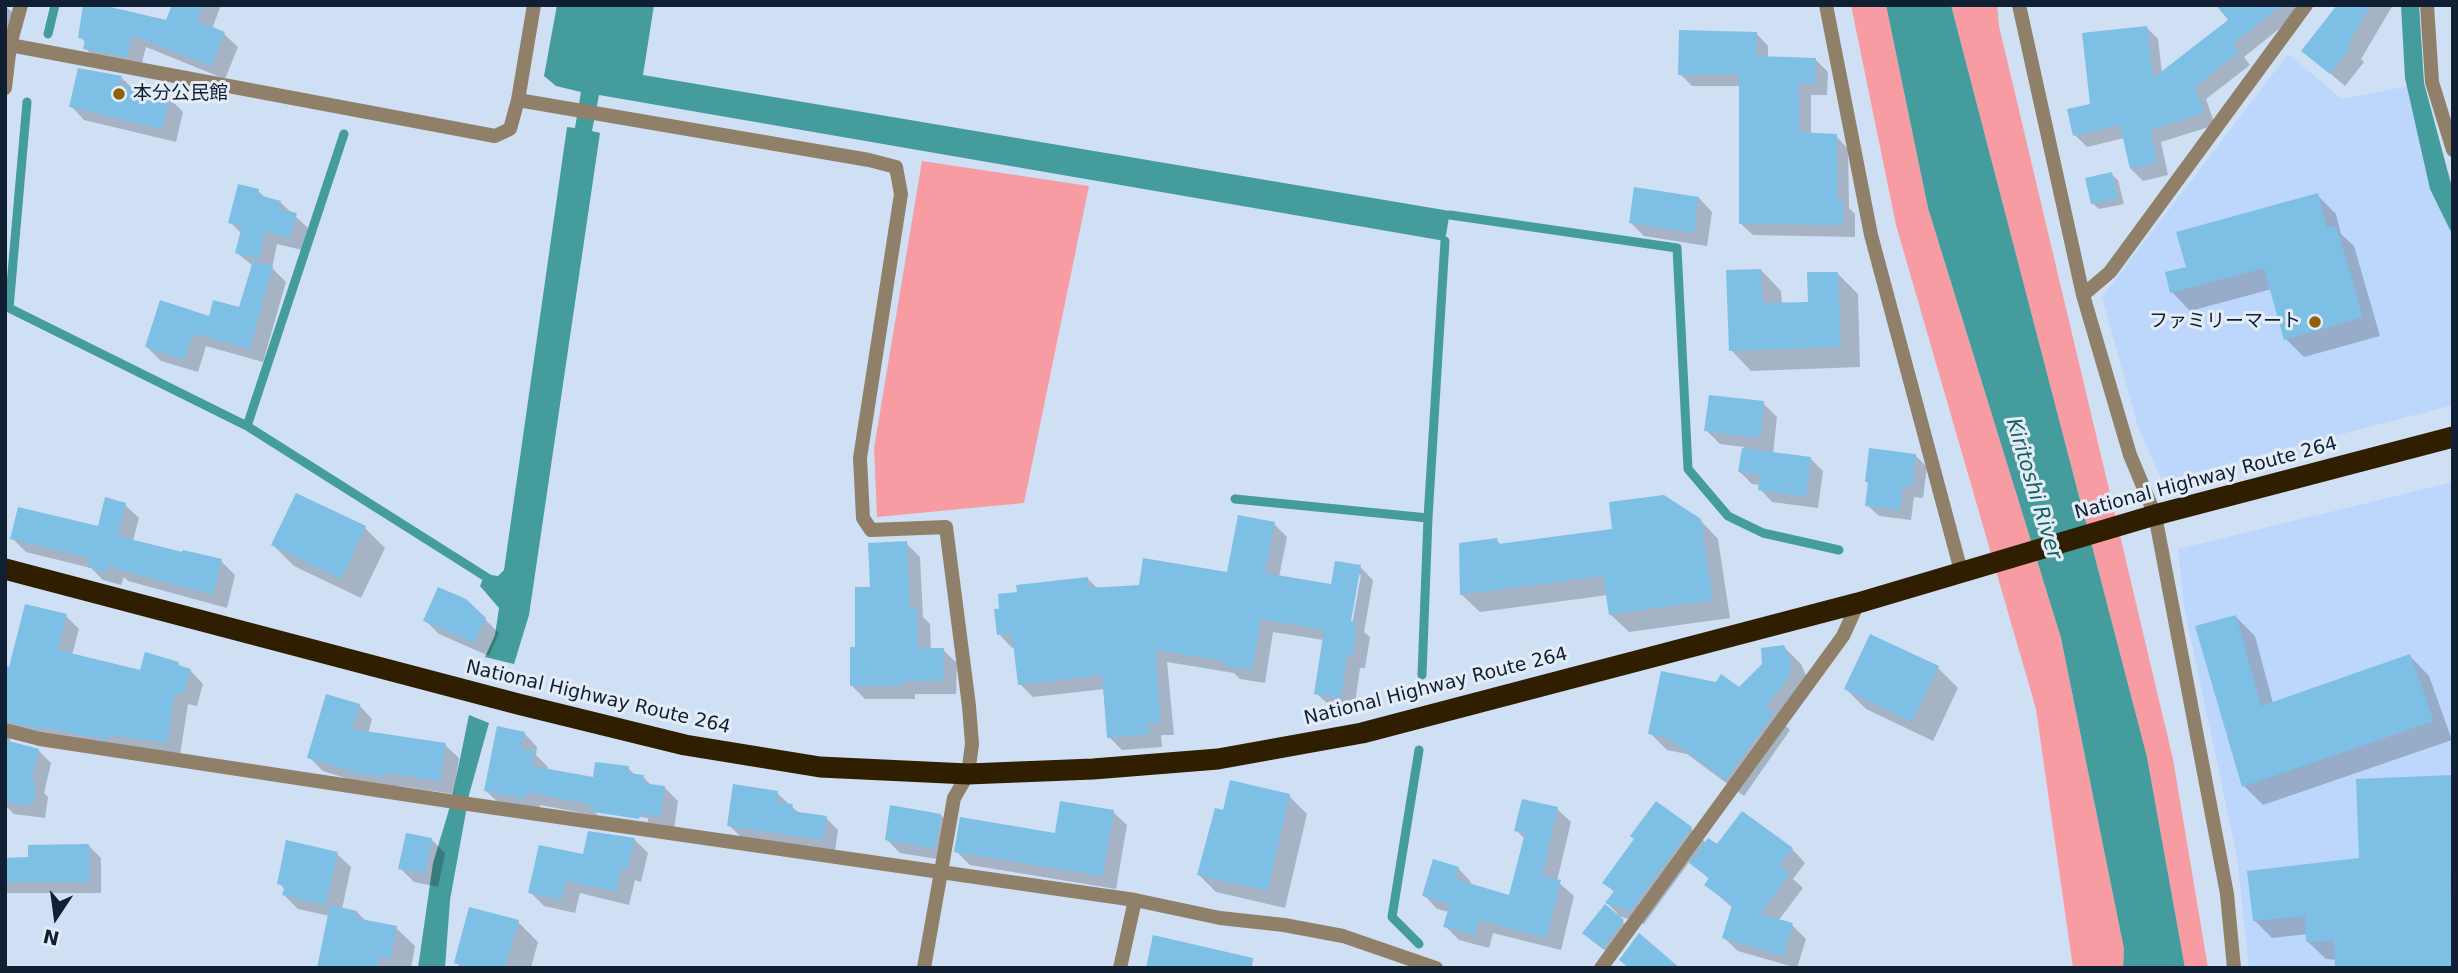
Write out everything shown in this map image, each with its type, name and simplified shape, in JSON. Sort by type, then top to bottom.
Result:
[{"type":"highway","name":"National Highway Route 264","points":[[5,569],[491,697],[685,745],[820,767],[968,774],[1093,769],[1218,759],[1362,733],[1858,603],[2146,518],[2453,437]]},
{"type":"street","points":[[5,88],[10,45],[21,5]]},
{"type":"street","points":[[10,45],[495,136],[510,129],[518,100],[534,5]]},
{"type":"street","points":[[1826,5],[1871,235],[1961,571]]},
{"type":"street","points":[[2020,5],[2083,295],[2146,518],[2227,894],[2234,968]]},
{"type":"street","points":[[2083,295],[2110,272],[2306,5]]},
{"type":"street","points":[[2427,5],[2432,82],[2453,150]]},
{"type":"street","points":[[518,100],[869,160],[896,167],[901,194],[860,458],[863,518],[871,530],[946,527],[970,706],[972,744],[968,774],[954,798],[924,968]]},
{"type":"street","points":[[1601,968],[1843,636],[1858,603]]},
{"type":"street","points":[[5,730],[40,739],[475,805],[1135,900],[1220,918],[1284,925],[1343,936],[1436,968]]},
{"type":"street","points":[[1120,968],[1135,900]]},
{"type":"shaded area","points":[[1851,5],[1886,5],[1928,208],[2061,638],[2124,949],[2123,968],[2073,968],[2036,709],[1896,225]]},
{"type":"shaded area","points":[[1951,5],[1997,5],[1999,26],[2173,759],[2208,968],[2185,968],[2147,757]]},
{"type":"shaded area","points":[[2288,54],[2342,99],[2424,83],[2453,191],[2453,405],[2162,481],[2138,427],[2102,297]]},
{"type":"shaded area","points":[[922,161],[1089,186],[1024,503],[877,517],[874,448]]},
{"type":"shaded area","points":[[2453,482],[2453,968],[2249,968],[2237,857],[2184,607],[2178,549]]},
{"type":"water","points":[[557,5],[654,5],[643,75],[1450,211],[1445,241],[599,95],[592,131],[600,133],[529,615],[514,664],[485,657],[495,635],[499,608],[480,586],[485,574],[498,576],[504,570],[567,127],[575,128],[581,92],[556,86],[544,76]]},
{"type":"water","name":"Kiritoshi River","points":[[1886,5],[1951,5],[2147,757],[2185,968],[2123,968],[2124,949],[2061,638],[1928,208]]},
{"type":"water","points":[[2401,5],[2419,5],[2424,83],[2453,191],[2453,236],[2430,189],[2405,78]]},
{"type":"water","points":[[469,715],[489,723],[469,795],[450,900],[445,968],[418,968],[433,863],[451,803]]},
{"type":"building","points":[[83,5],[102,5],[166,20],[172,5],[203,5],[197,21],[225,32],[211,66],[132,35],[127,57],[83,49],[85,39],[78,38]]},
{"type":"building","points":[[2216,5],[2282,5],[2233,44],[2239,52],[2195,87],[2204,113],[2150,130],[2157,163],[2130,169],[2120,125],[2073,136],[2067,109],[2090,104],[2082,33],[2147,26],[2153,78],[2228,20]]},
{"type":"building","points":[[2337,5],[2371,5],[2348,44],[2351,47],[2330,74],[2301,51]]},
{"type":"building","points":[[1679,30],[1757,32],[1756,56],[1816,58],[1815,84],[1799,83],[1799,132],[1837,134],[1838,200],[1844,200],[1843,225],[1739,224],[1739,74],[1678,75]]},
{"type":"building","points":[[78,68],[122,76],[120,85],[170,96],[162,129],[69,107]]},
{"type":"building","points":[[2112,172],[2118,198],[2091,204],[2085,178]]},
{"type":"building","points":[[238,184],[259,189],[258,195],[281,201],[279,209],[297,213],[290,238],[265,232],[259,259],[235,253],[242,226],[228,223]]},
{"type":"building","points":[[1634,187],[1699,197],[1694,233],[1629,223]]},
{"type":"building","points":[[2318,193],[2327,228],[2336,226],[2363,317],[2284,340],[2264,268],[2170,293],[2165,272],[2186,267],[2176,232]]},
{"type":"building","points":[[253,261],[273,266],[250,349],[193,334],[184,360],[145,347],[160,300],[209,316],[213,300],[239,307]]},
{"type":"building","points":[[1761,269],[1763,303],[1808,302],[1807,272],[1838,272],[1841,347],[1729,351],[1726,270]]},
{"type":"building","points":[[1709,395],[1764,401],[1760,438],[1704,431]]},
{"type":"building","points":[[1742,448],[1811,457],[1806,497],[1758,490],[1760,475],[1738,472]]},
{"type":"building","points":[[1869,448],[1916,454],[1912,487],[1903,486],[1900,510],[1865,506]]},
{"type":"building","points":[[296,493],[366,526],[341,579],[271,545]]},
{"type":"building","points":[[1664,495],[1701,519],[1713,600],[1609,615],[1603,576],[1460,595],[1459,543],[1497,538],[1498,544],[1612,529],[1609,502]]},
{"type":"building","points":[[105,497],[126,503],[118,536],[222,559],[213,595],[113,568],[113,564],[110,564],[108,572],[87,567],[90,558],[10,539],[18,507],[98,526]]},
{"type":"building","points":[[1238,515],[1275,522],[1265,573],[1331,584],[1335,561],[1361,565],[1351,621],[1357,622],[1352,656],[1347,655],[1341,698],[1314,694],[1324,630],[1261,619],[1252,670],[1224,666],[1225,661],[1155,650],[1161,722],[1148,723],[1150,734],[1107,738],[1102,675],[1018,685],[1012,634],[997,635],[994,609],[999,609],[998,594],[1017,592],[1016,585],[1088,577],[1089,588],[1139,585],[1143,558],[1227,572]]},
{"type":"building","points":[[907,541],[910,608],[917,608],[918,648],[944,648],[943,681],[902,681],[902,686],[850,686],[850,647],[855,647],[855,587],[870,587],[868,543]]},
{"type":"building","points":[[438,587],[466,599],[486,618],[475,643],[423,621]]},
{"type":"building","points":[[25,604],[67,614],[58,650],[140,670],[145,652],[179,662],[178,665],[191,669],[184,694],[175,692],[167,743],[109,735],[108,740],[43,727],[42,730],[5,721],[5,666],[9,667]]},
{"type":"building","points":[[2236,615],[2261,706],[2410,654],[2434,721],[2242,787],[2195,626]]},
{"type":"building","points":[[1870,634],[1939,666],[1912,722],[1844,689]]},
{"type":"building","points":[[1784,645],[1791,661],[1790,676],[1766,706],[1774,712],[1726,780],[1668,738],[1648,734],[1661,671],[1716,682],[1721,674],[1739,687],[1762,664],[1761,648]]},
{"type":"building","points":[[326,694],[360,704],[352,729],[446,743],[440,781],[384,773],[384,777],[348,772],[349,770],[307,758]]},
{"type":"building","points":[[497,726],[525,732],[521,749],[535,751],[532,766],[593,777],[595,762],[629,766],[628,773],[644,775],[642,783],[665,786],[660,817],[640,814],[639,819],[593,812],[594,808],[589,808],[589,804],[527,792],[525,799],[484,791]]},
{"type":"building","points":[[5,740],[39,749],[31,782],[36,782],[33,806],[5,802]]},
{"type":"building","points":[[2453,775],[2453,874],[2450,874],[2453,968],[2335,968],[2334,941],[2306,942],[2305,916],[2253,921],[2247,871],[2359,858],[2356,779]]},
{"type":"building","points":[[1230,780],[1290,794],[1268,891],[1197,875],[1215,808],[1223,810]]},
{"type":"building","points":[[733,784],[778,791],[777,802],[793,804],[792,811],[827,816],[823,840],[727,826]]},
{"type":"building","points":[[1522,799],[1558,807],[1542,876],[1561,880],[1547,938],[1479,920],[1475,935],[1443,927],[1450,904],[1422,896],[1433,859],[1459,867],[1455,879],[1509,895],[1525,833],[1514,831]]},
{"type":"building","points":[[1060,801],[1114,810],[1103,876],[954,852],[960,817],[1055,833]]},
{"type":"building","points":[[1656,801],[1692,827],[1630,911],[1605,903],[1614,891],[1602,883],[1634,839],[1630,836]]},
{"type":"building","points":[[890,805],[941,814],[935,849],[885,840]]},
{"type":"building","points":[[1742,811],[1793,848],[1779,866],[1790,873],[1760,914],[1793,923],[1784,956],[1722,938],[1732,905],[1704,885],[1709,878],[1689,863],[1708,838],[1717,844]]},
{"type":"building","points":[[588,831],[635,838],[628,869],[621,868],[616,892],[566,881],[562,900],[528,893],[539,845],[583,854]]},
{"type":"building","points":[[406,833],[432,838],[425,874],[398,869]]},
{"type":"building","points":[[286,840],[338,852],[326,905],[282,895],[285,886],[277,884]]},
{"type":"building","points":[[89,844],[90,882],[5,882],[5,858],[28,857],[28,845]]},
{"type":"building","points":[[1605,904],[1624,920],[1603,949],[1582,933]]},
{"type":"building","points":[[330,905],[357,911],[356,918],[397,926],[391,959],[380,957],[378,968],[317,968]]},
{"type":"building","points":[[469,907],[519,920],[505,968],[472,968],[454,963]]},
{"type":"building","points":[[1639,933],[1680,968],[1629,968],[1619,960]]},
{"type":"building","points":[[1153,935],[1253,958],[1252,968],[1146,968]]},
{"type":"waterway","points":[[48,34],[55,5]]},
{"type":"waterway","points":[[27,102],[9,308],[247,426],[494,582]]},
{"type":"waterway","points":[[247,426],[344,134]]},
{"type":"waterway","points":[[1450,215],[1677,248],[1688,469],[1728,516],[1763,533],[1839,550]]},
{"type":"waterway","points":[[1422,675],[1428,518],[1445,241]]},
{"type":"waterway","points":[[1235,499],[1428,518]]},
{"type":"waterway","points":[[1419,750],[1392,917],[1419,944]]},
{"type":"place","name":"本分公民館","points":[[119,94]]},
{"type":"place","name":"ファミリーマート","points":[[2315,322]]}]
